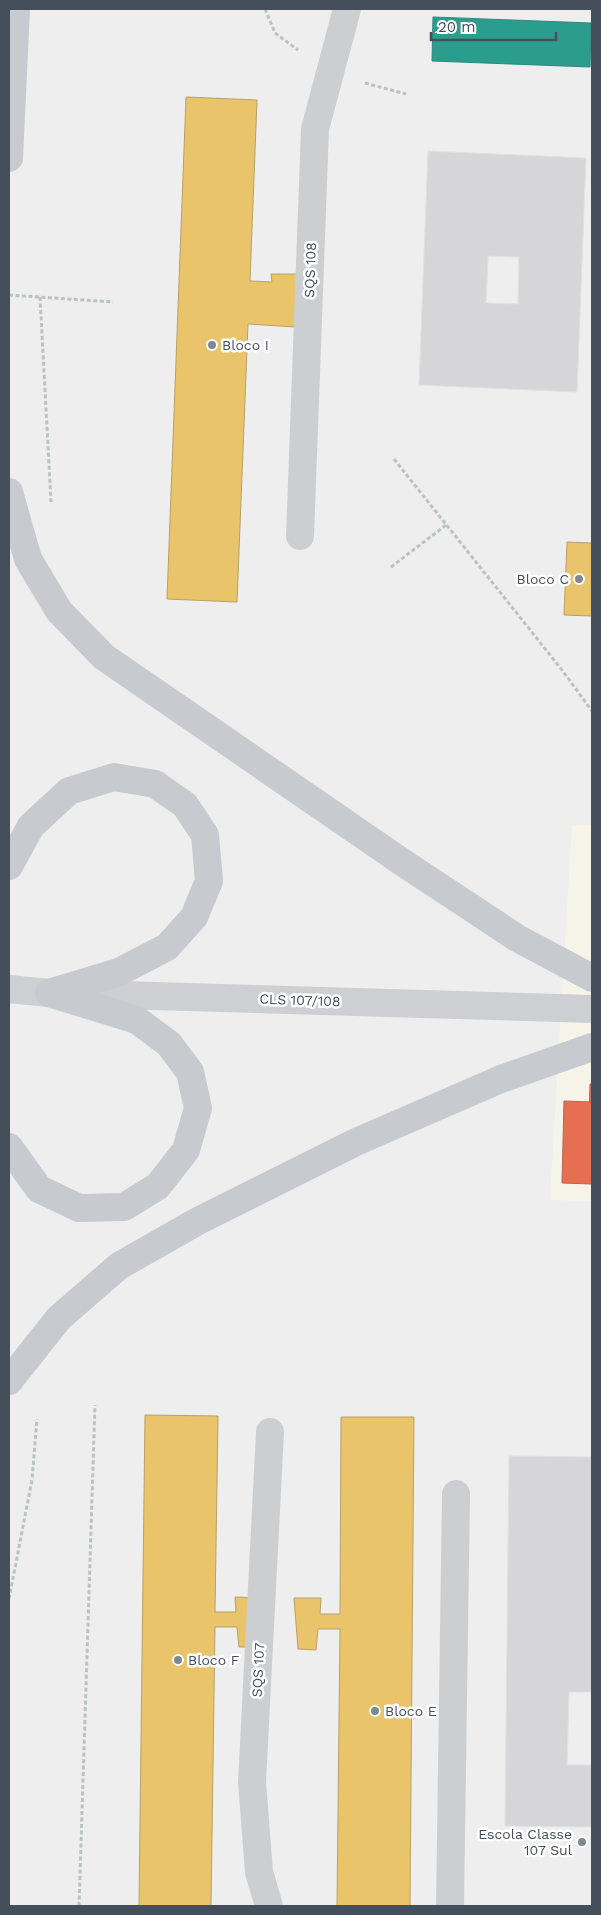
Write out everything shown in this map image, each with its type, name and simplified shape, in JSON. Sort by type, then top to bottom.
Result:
[{"type":"main road","points":[[9,158],[16,9]]},
{"type":"main road","points":[[9,492],[28,559],[33,568],[58,611],[104,657],[402,862],[517,938],[592,978]]},
{"type":"main road","points":[[9,866],[31,826],[69,791],[114,777],[155,784],[185,805],[204,835],[209,881],[194,917],[167,947],[119,972],[49,993]]},
{"type":"main road","points":[[9,1146],[39,1190],[79,1208],[124,1207],[158,1186],[186,1150],[198,1108],[190,1072],[169,1044],[137,1020],[49,993]]},
{"type":"main road","points":[[9,1381],[59,1318],[119,1266],[174,1235],[356,1142],[501,1079],[592,1047]]},
{"type":"street","name":"SQS 108","points":[[300,536],[314,129],[347,9]]},
{"type":"street","name":"CLS 107/108","points":[[9,990],[49,993],[592,1008]]},
{"type":"street","name":"SQS 107","points":[[269,1906],[259,1872],[252,1782],[270,1432]]},
{"type":"street","points":[[450,1906],[456,1494]]},
{"type":"path","points":[[265,9],[275,33],[330,73],[406,94]]},
{"type":"path","points":[[9,295],[113,302]]},
{"type":"path","points":[[40,297],[53,511]]},
{"type":"path","points":[[394,459],[562,670],[592,711]]},
{"type":"path","points":[[390,567],[446,525]]},
{"type":"path","points":[[79,1906],[95,1405]]},
{"type":"path","points":[[9,1599],[32,1480],[37,1419]]},
{"type":"shaded area","points":[[572,825],[592,825],[592,1201],[550,1200]]},
{"type":"building: Moradias","name":"Bloco I","points":[[186,97],[257,100],[250,281],[272,282],[271,274],[303,274],[295,327],[248,324],[237,602],[167,599]]},
{"type":"building: Moradias","name":"Bloco C","points":[[567,542],[592,543],[592,616],[564,615]]},
{"type":"building: Moradias","name":"Bloco F","points":[[145,1415],[218,1416],[215,1612],[236,1612],[235,1597],[261,1598],[257,1647],[239,1647],[237,1627],[215,1627],[211,1906],[139,1906]]},
{"type":"building: Moradias","name":"Bloco E","points":[[341,1417],[414,1417],[410,1906],[337,1906],[340,1629],[318,1629],[316,1650],[298,1649],[294,1598],[321,1598],[320,1614],[340,1614]]},
{"type":"building: Comércio","points":[[590,1084],[592,1084],[592,1178],[587,1178]]},
{"type":"building: Comércio","points":[[564,1101],[592,1102],[592,1184],[562,1183]]},
{"type":"building: Escolas","points":[[433,17],[591,23],[590,67],[432,61]]},
{"type":"building: Outros","points":[[428,151],[586,158],[577,392],[419,385]],"holes":[[[488,256],[519,257],[518,304],[486,303]]]},
{"type":"building: Outros","points":[[509,1456],[592,1457],[592,1692],[569,1692],[567,1765],[592,1765],[592,1827],[505,1826]]},
{"type":"place","name":"Bloco I","points":[[212,345]]},
{"type":"place","name":"Bloco C","points":[[579,579]]},
{"type":"place","name":"Bloco F","points":[[178,1660]]},
{"type":"place","name":"Bloco E","points":[[375,1711]]},
{"type":"place","name":"Escola Classe 107 Sul","points":[[582,1842]]}]
